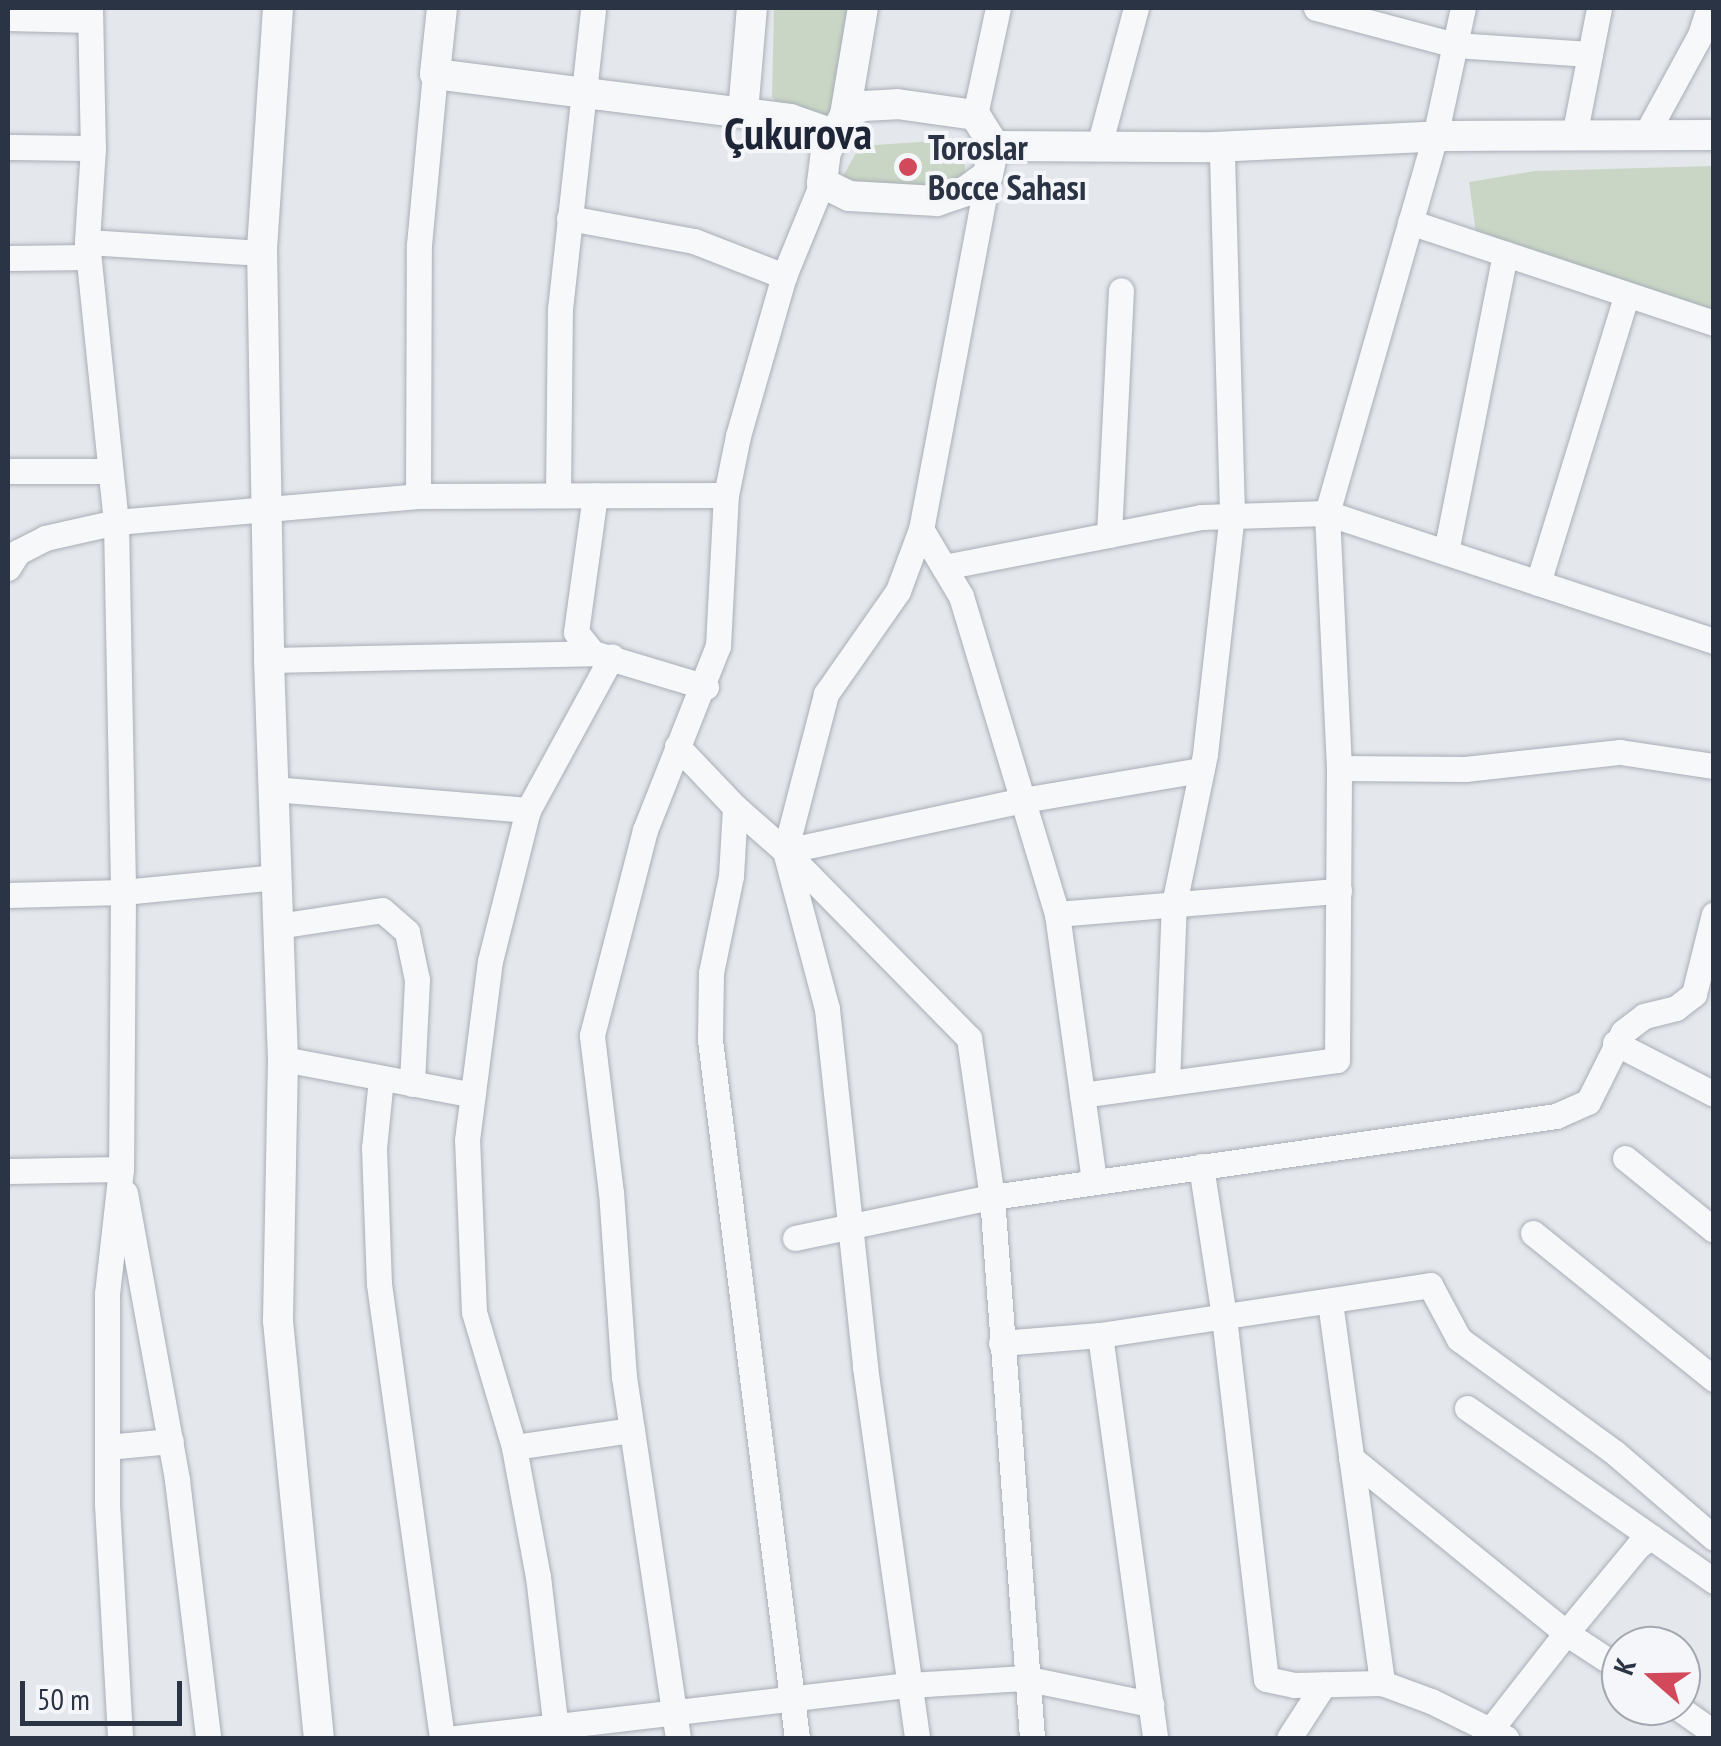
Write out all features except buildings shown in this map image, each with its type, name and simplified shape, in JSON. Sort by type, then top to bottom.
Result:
[{"type":"street","points":[[278,8],[262,253],[268,660],[283,1060],[278,1321],[319,1738]]},
{"type":"street","points":[[418,496],[419,245],[442,8]]},
{"type":"street","points":[[558,495],[560,309],[593,8]]},
{"type":"street","points":[[743,112],[752,8]]},
{"type":"street","points":[[676,1726],[624,1377],[612,1193],[592,1035],[645,830],[706,687],[718,646],[726,496],[738,436],[784,276],[822,183],[839,124],[863,8]]},
{"type":"street","points":[[917,1738],[850,1228],[827,1009],[786,851],[826,694],[898,591],[921,530],[991,160],[975,116],[998,8]]},
{"type":"street","points":[[1100,146],[1136,8]]},
{"type":"street","points":[[1082,1094],[1337,1060],[1339,768],[1327,513],[1436,137],[1462,8]]},
{"type":"street","points":[[1574,136],[1599,8]]},
{"type":"street","points":[[1644,136],[1700,35],[1709,8]]},
{"type":"street","points":[[1332,10],[1454,45],[1590,54]]},
{"type":"street","points":[[8,18],[90,14],[93,148],[88,250],[116,522],[123,892],[121,1169],[106,1294],[107,1448],[120,1738]]},
{"type":"street","points":[[436,74],[839,124],[863,106],[897,104],[975,116]]},
{"type":"street","points":[[822,183],[867,198],[937,201],[966,191],[991,160],[1100,146],[1222,147],[1436,137],[1714,135]]},
{"type":"street","points":[[8,147],[93,148]]},
{"type":"street","points":[[1168,1083],[1174,904],[1201,770],[1232,513],[1222,147]]},
{"type":"street","points":[[569,218],[694,241],[784,276]]},
{"type":"street","points":[[1410,222],[1626,298],[1714,323]]},
{"type":"street","points":[[8,258],[88,250],[262,253]]},
{"type":"street","points":[[1446,552],[1505,254]]},
{"type":"street","points":[[1109,535],[1121,290]]},
{"type":"street","points":[[1538,584],[1626,298]]},
{"type":"street","points":[[8,470],[110,471]]},
{"type":"street","points":[[8,568],[18,552],[45,538],[116,522],[418,496],[726,496]]},
{"type":"street","points":[[595,496],[576,632],[603,654]]},
{"type":"street","points":[[944,567],[1232,513],[1327,513],[1714,641]]},
{"type":"street","points":[[921,530],[962,596],[1057,914],[1094,1181]]},
{"type":"street","points":[[268,660],[603,654],[706,687]]},
{"type":"street","points":[[557,1733],[538,1576],[514,1447],[474,1312],[467,1140],[490,961],[528,810],[603,654]]},
{"type":"street","points":[[678,746],[969,1038],[992,1197],[1024,1678],[1032,1738]]},
{"type":"street","points":[[1339,768],[1465,769],[1620,752],[1714,766]]},
{"type":"street","points":[[786,851],[1023,800],[1201,770]]},
{"type":"street","points":[[273,788],[528,810]]},
{"type":"street","points":[[735,806],[731,876],[711,973],[710,1040],[797,1738]]},
{"type":"street","points":[[8,895],[123,892],[276,876]]},
{"type":"street","points":[[1057,914],[1339,891]]},
{"type":"street","points":[[278,926],[382,910],[407,932],[417,980],[412,1084]]},
{"type":"street","points":[[795,1238],[992,1197],[1556,1116],[1588,1102],[1616,1043],[1644,1016],[1676,1008],[1694,994],[1714,914]]},
{"type":"street","points":[[1616,1043],[1714,1094]]},
{"type":"street","points":[[283,1060],[473,1095]]},
{"type":"street","points":[[381,1078],[374,1148],[379,1284],[442,1738]]},
{"type":"street","points":[[1625,1158],[1714,1230]]},
{"type":"street","points":[[1202,1166],[1224,1318],[1266,1679],[1382,1684],[1494,1735],[1566,1633],[1638,1546],[1652,1537]]},
{"type":"street","points":[[8,1170],[121,1169]]},
{"type":"street","points":[[121,1169],[171,1442],[208,1738]]},
{"type":"street","points":[[1533,1233],[1714,1379]]},
{"type":"street","points":[[1001,1343],[1224,1318],[1430,1285],[1459,1339],[1614,1452],[1714,1538]]},
{"type":"street","points":[[1330,1302],[1382,1684]]},
{"type":"street","points":[[1100,1334],[1155,1738]]},
{"type":"street","points":[[1467,1408],[1714,1581]]},
{"type":"street","points":[[514,1447],[632,1430]]},
{"type":"street","points":[[107,1448],[171,1442]]},
{"type":"street","points":[[1352,1458],[1566,1633],[1601,1656]]},
{"type":"street","points":[[456,1738],[676,1726],[792,1698],[1024,1678],[1151,1704]]},
{"type":"street","points":[[1289,1738],[1324,1684]]},
{"type":"green space","points":[[774,8],[863,8],[835,119],[782,107],[772,97]]},
{"type":"green space","name":"Toroslar Bocce Sahası","points":[[965,139],[965,180],[890,195],[843,176],[860,146]]},
{"type":"green space","points":[[1713,166],[1713,312],[1476,233],[1469,182],[1535,171]]},
{"type":"place","name":"Toroslar Bocce Sahası","points":[[908,167]]},
{"type":"district","name":"Çukurova","points":[[798,133]]}]
